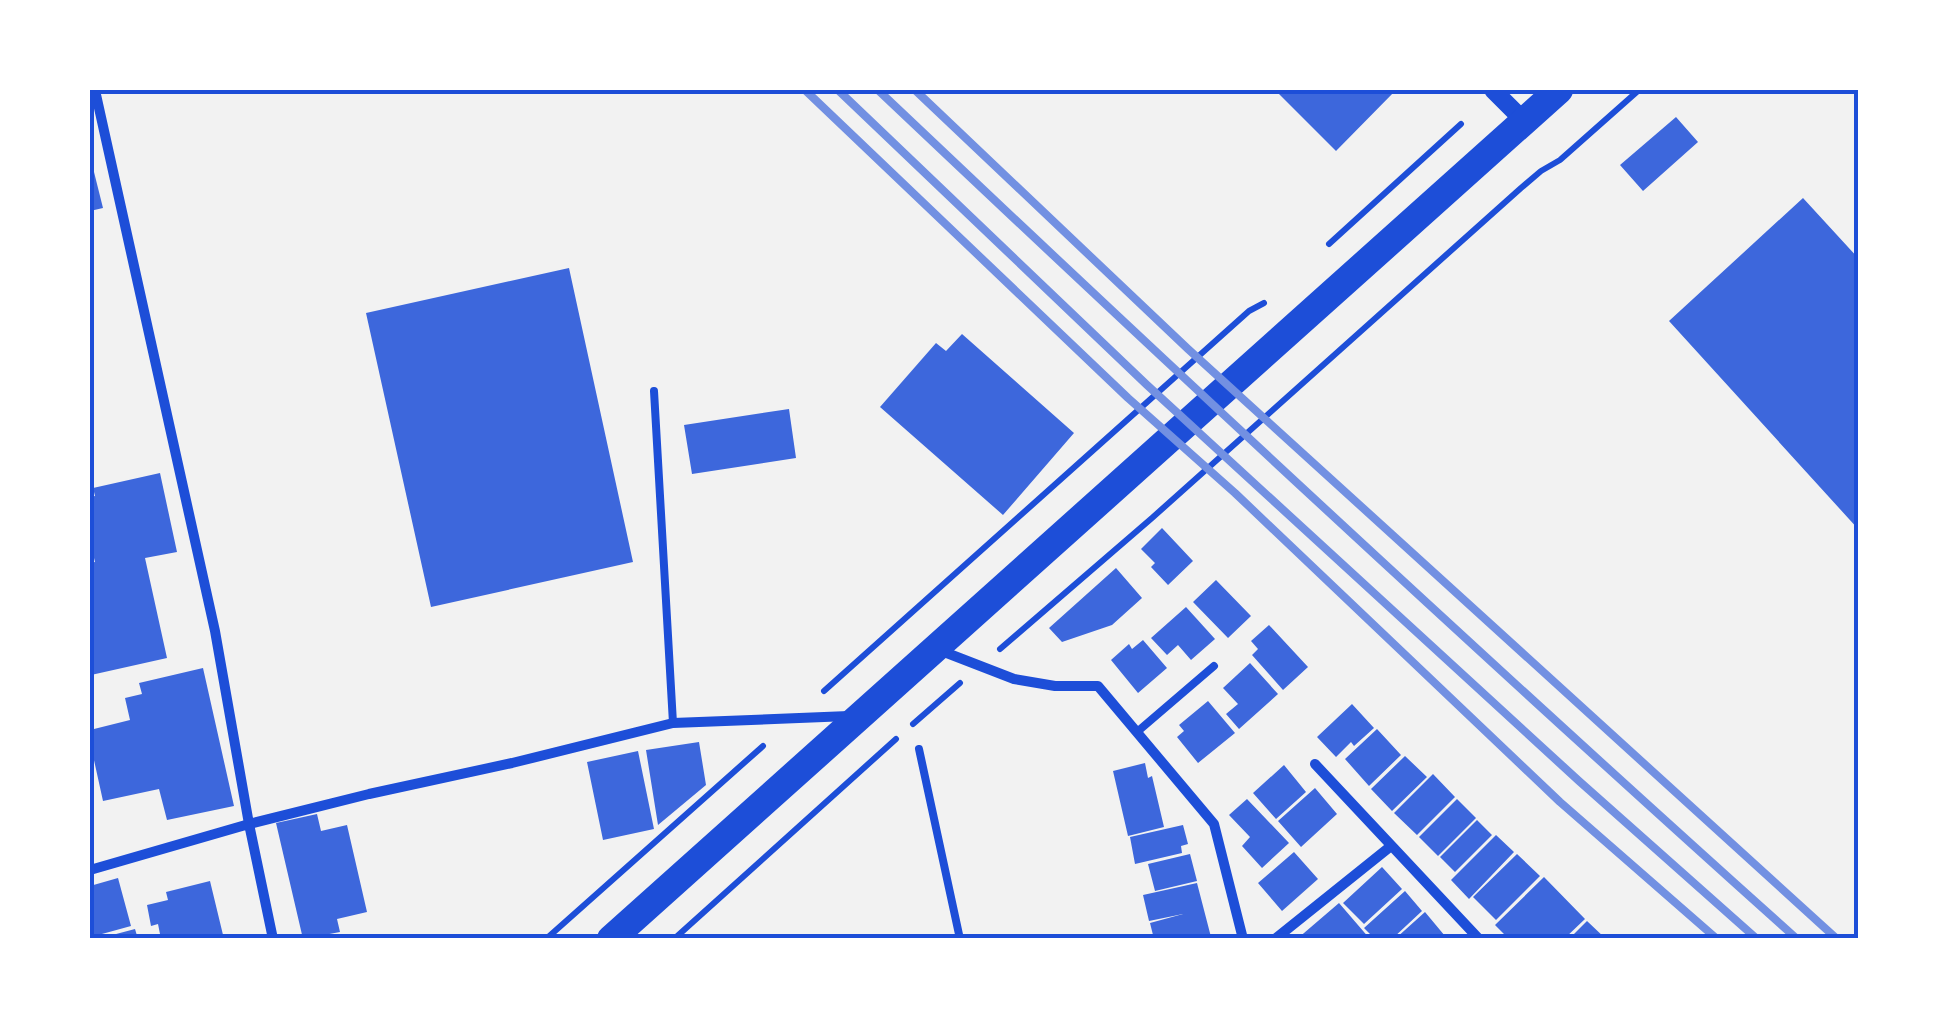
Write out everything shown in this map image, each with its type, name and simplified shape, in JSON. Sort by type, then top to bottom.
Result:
[{"type":"highway","points":[[611,939],[1559,90]]},
{"type":"street","points":[[95,90],[215,631],[273,939]]},
{"type":"street","points":[[1493,90],[1524,120]]},
{"type":"street","points":[[936,649],[1014,679],[1055,686],[1098,686],[1214,824],[1243,939]]},
{"type":"street","points":[[90,870],[249,824],[674,723],[860,716]]},
{"type":"street","points":[[1315,764],[1479,939]]},
{"type":"street","points":[[1275,939],[1390,846]]},
{"type":"lane","points":[[654,391],[674,723]]},
{"type":"lane","points":[[1136,732],[1214,666]]},
{"type":"lane","points":[[919,750],[960,939]]},
{"type":"path","points":[[674,939],[770,850],[1638,90]]},
{"type":"path","points":[[1318,254],[1461,124]]},
{"type":"path","points":[[546,939],[789,719],[1274,293]]},
{"type":"building","points":[[1275,90],[1396,90],[1336,151]]},
{"type":"building","points":[[1676,117],[1698,142],[1643,191],[1620,165]]},
{"type":"building","points":[[90,156],[103,208],[90,211]]},
{"type":"building","points":[[1803,198],[1859,259],[1859,530],[1669,321]]},
{"type":"building","points":[[569,268],[633,562],[431,607],[366,313]]},
{"type":"building","points":[[962,334],[1074,433],[1003,515],[880,407],[936,343],[946,351]]},
{"type":"building","points":[[789,409],[796,458],[692,474],[684,425]]},
{"type":"building","points":[[160,473],[177,552],[145,558],[167,658],[91,675],[93,488]]},
{"type":"building","points":[[1162,528],[1193,561],[1168,585],[1141,549]]},
{"type":"building","points":[[1116,568],[1142,598],[1112,625],[1062,642],[1049,628]]},
{"type":"building","points":[[1216,580],[1251,616],[1228,638],[1193,602]]},
{"type":"building","points":[[1186,607],[1215,639],[1191,660],[1178,645],[1167,655],[1151,638]]},
{"type":"building","points":[[1269,625],[1308,667],[1283,690],[1252,655],[1258,649],[1251,641]]},
{"type":"building","points":[[1143,640],[1167,668],[1138,693],[1111,660],[1129,644],[1132,649]]},
{"type":"building","points":[[1250,663],[1278,694],[1239,729],[1226,714],[1238,704],[1223,688]]},
{"type":"building","points":[[203,668],[234,806],[167,820],[159,789],[103,801],[90,730],[130,720],[125,698],[142,694],[139,683]]},
{"type":"building","points":[[1208,701],[1235,733],[1198,763],[1177,737],[1184,731],[1179,725]]},
{"type":"building","points":[[1352,704],[1374,728],[1336,757],[1317,737]]},
{"type":"building","points":[[1377,729],[1401,755],[1369,786],[1345,759]]},
{"type":"building","points":[[699,742],[706,785],[658,825],[646,750]]},
{"type":"building","points":[[638,751],[654,829],[603,840],[587,762]]},
{"type":"building","points":[[1405,756],[1427,777],[1392,811],[1371,789]]},
{"type":"building","points":[[1145,763],[1148,778],[1152,776],[1164,827],[1128,836],[1113,771]]},
{"type":"building","points":[[1284,765],[1306,792],[1276,819],[1253,793]]},
{"type":"building","points":[[1433,774],[1455,797],[1417,835],[1394,813]]},
{"type":"building","points":[[1315,788],[1337,814],[1301,847],[1278,821]]},
{"type":"building","points":[[1247,799],[1289,843],[1262,868],[1242,846],[1250,837],[1229,815]]},
{"type":"building","points":[[1457,799],[1476,818],[1438,856],[1419,837]]},
{"type":"building","points":[[317,814],[321,831],[347,825],[367,912],[337,919],[340,932],[303,939],[276,823]]},
{"type":"building","points":[[1477,820],[1492,835],[1455,872],[1440,857]]},
{"type":"building","points":[[1183,825],[1188,844],[1181,846],[1182,853],[1135,864],[1130,837]]},
{"type":"building","points":[[1496,835],[1514,852],[1469,899],[1451,880]]},
{"type":"building","points":[[1294,852],[1318,879],[1282,911],[1258,883]]},
{"type":"building","points":[[1190,854],[1197,881],[1155,891],[1148,864]]},
{"type":"building","points":[[1517,854],[1540,876],[1496,920],[1473,897]]},
{"type":"building","points":[[1382,867],[1402,889],[1364,924],[1343,903]]},
{"type":"building","points":[[1544,877],[1585,919],[1564,939],[1509,939],[1495,925]]},
{"type":"building","points":[[118,878],[131,926],[91,937],[90,886]]},
{"type":"building","points":[[210,881],[224,939],[161,939],[158,924],[151,926],[147,905],[168,900],[166,892]]},
{"type":"building","points":[[1197,883],[1211,937],[1154,939],[1150,923],[1183,914],[1149,921],[1143,895]]},
{"type":"building","points":[[1405,891],[1422,911],[1392,939],[1375,939],[1364,928]]},
{"type":"building","points":[[1339,903],[1370,939],[1297,939]]},
{"type":"building","points":[[1425,912],[1445,936],[1442,939],[1395,939]]},
{"type":"building","points":[[1587,921],[1606,939],[1569,939]]},
{"type":"building","points":[[135,929],[138,939],[101,939],[101,938]]},
{"type":"railway","points":[[805,90],[1560,802],[1717,939]]},
{"type":"railway","points":[[838,90],[1147,385],[1757,939]]},
{"type":"railway","points":[[878,90],[1335,518],[1797,939]]},
{"type":"railway","points":[[915,90],[1188,349],[1837,939]]}]
